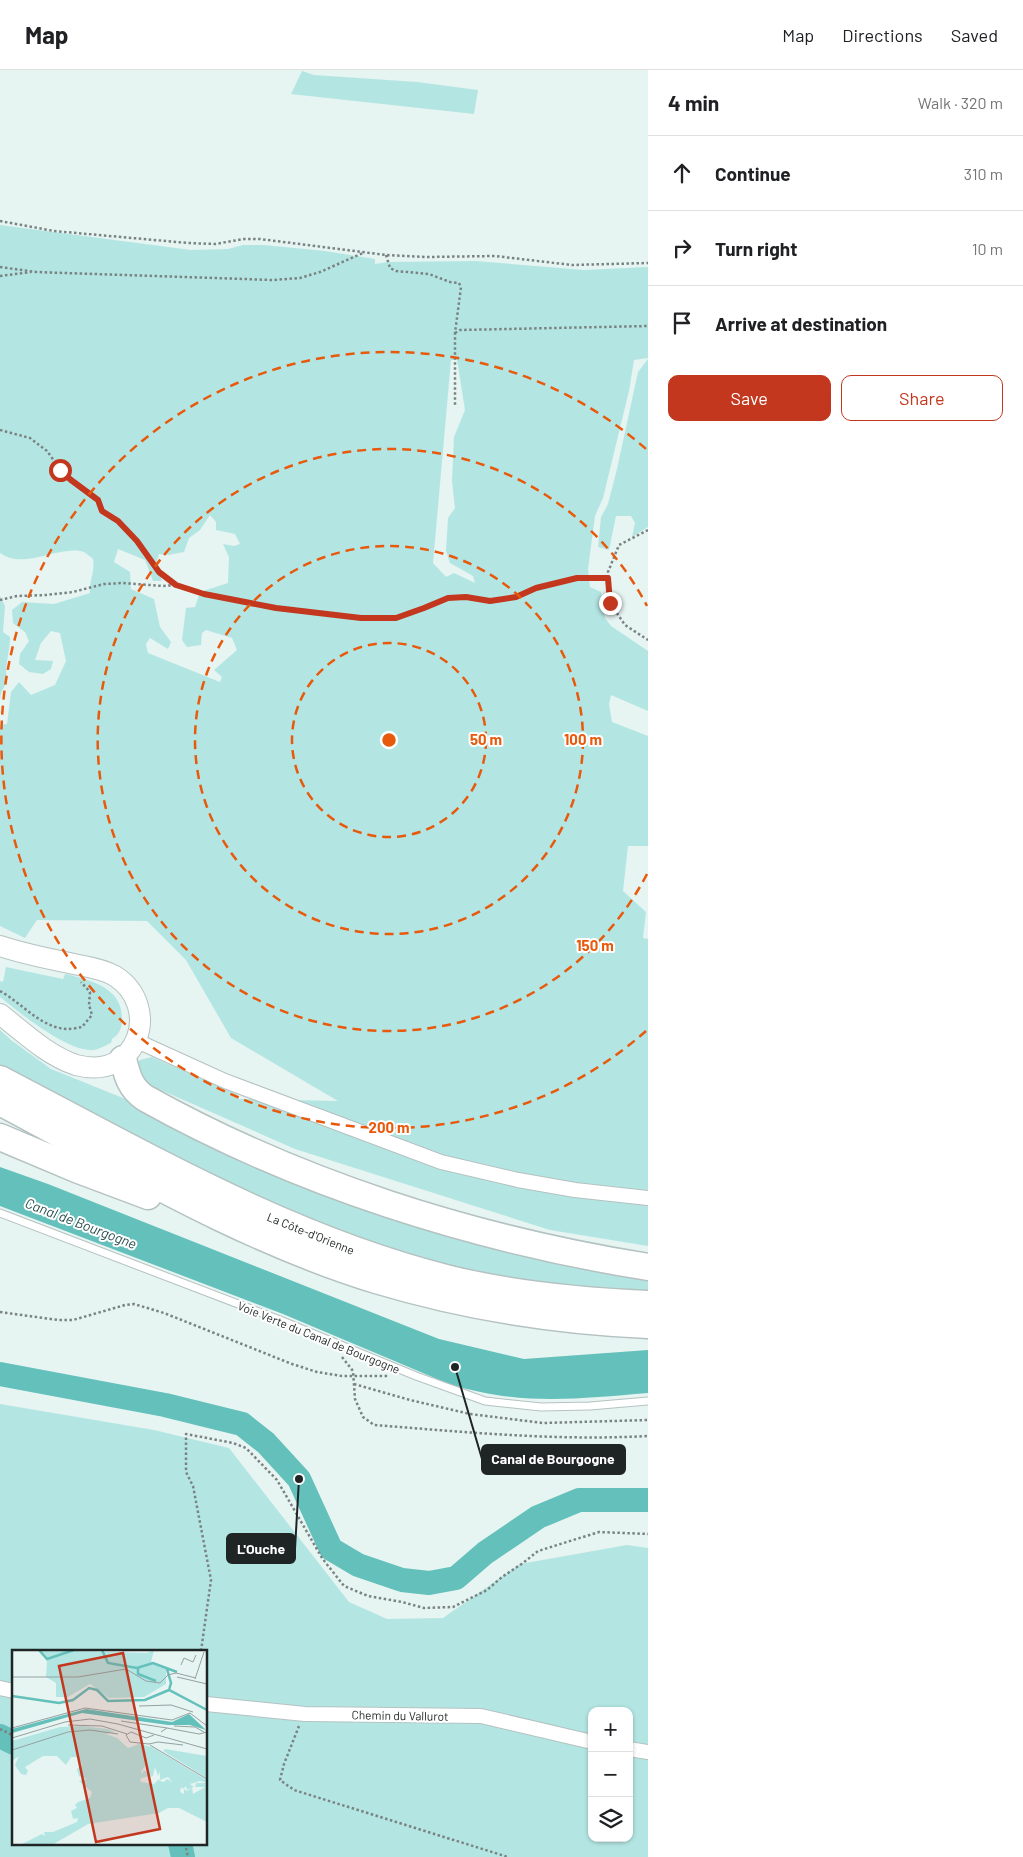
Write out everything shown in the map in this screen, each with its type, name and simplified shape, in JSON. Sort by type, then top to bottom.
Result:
[{"type":"highway","points":[[130,1050],[130,1082],[139,1094],[247,1148],[298,1170],[354,1192],[470,1228],[570,1252],[648,1267]]},
{"type":"highway","name":"La Côte-d'Orienne","points":[[0,1079],[190,1179],[259,1212],[354,1250],[451,1279],[501,1290],[560,1298],[648,1304]]},
{"type":"highway","name":"La Côte-d'Orienne","points":[[0,1102],[161,1188],[261,1235],[374,1279],[415,1291],[499,1310],[570,1320],[648,1324]]},
{"type":"highway","points":[[0,1137],[76,1169],[324,1261]]},
{"type":"main road","points":[[0,946],[97,969],[115,976],[127,987],[137,1003],[139,1022],[130,1050],[114,1063],[97,1068],[70,1062],[43,1047],[0,1014]]},
{"type":"street","points":[[130,1050],[225,1081],[441,1162],[528,1182],[575,1190],[648,1198]]},
{"type":"street","name":"Chemin du Vallurot","points":[[208,1704],[305,1714],[481,1716],[588,1741]]},
{"type":"street","points":[[633,1750],[648,1752]]},
{"type":"lane","name":"Voie Verte du Canal de Bourgogne","points":[[0,1213],[280,1320],[416,1376],[485,1401],[541,1407],[590,1406],[648,1401]]},
{"type":"path","points":[[0,221],[54,231],[188,243],[215,244],[244,239],[260,239],[386,255],[495,256],[572,265],[648,263]]},
{"type":"path","points":[[0,267],[36,272],[273,280],[300,278],[320,272],[364,252]]},
{"type":"path","points":[[386,255],[390,268],[396,271],[429,274],[459,283],[461,286],[455,333],[455,406]]},
{"type":"path","points":[[0,276],[36,272]]},
{"type":"path","points":[[455,333],[460,330],[648,326]]},
{"type":"path","points":[[0,430],[30,438],[47,450],[60,470],[98,500],[102,511],[118,521],[137,541],[159,572],[176,585],[204,594],[276,608],[361,618],[396,618],[448,598],[466,597],[490,601],[516,597],[536,588],[577,578],[608,578]]},
{"type":"path","points":[[648,530],[620,545],[608,572],[610,603],[624,625],[648,640]]},
{"type":"path","points":[[0,600],[17,596],[73,592],[104,584],[176,585]]},
{"type":"path","points":[[0,991],[32,1015],[50,1024],[65,1029],[82,1027],[92,1015],[89,1004],[90,992],[80,981],[74,979]]},
{"type":"path","points":[[0,1312],[73,1320],[134,1304],[317,1372],[342,1376],[416,1376]]},
{"type":"path","points":[[341,1356],[351,1366],[355,1375],[355,1399],[363,1417],[374,1425],[508,1436],[596,1439],[648,1436]]},
{"type":"path","points":[[201,1650],[211,1580],[193,1486],[186,1472],[186,1434],[234,1443],[246,1448],[277,1480],[322,1558],[344,1586],[368,1596],[424,1608],[453,1607],[487,1590],[538,1551],[599,1532],[648,1534]]},
{"type":"path","points":[[305,1714],[284,1764],[280,1780],[294,1790],[508,1857]]},
{"type":"path","points":[[0,1729],[12,1735]]},
{"type":"path","points":[[185,1844],[188,1857]]},
{"type":"shaded area","points":[[302,71],[314,75],[417,82],[478,90],[474,114],[291,94]]},
{"type":"shaded area","points":[[0,225],[191,250],[228,249],[243,245],[264,245],[325,251],[375,259],[375,264],[388,262],[476,261],[584,270],[648,267],[648,358],[634,360],[629,391],[603,498],[595,516],[588,569],[590,587],[601,592],[605,618],[611,626],[648,651],[648,711],[611,695],[609,704],[612,722],[648,736],[648,846],[628,846],[623,891],[646,912],[643,938],[648,939],[648,1246],[550,1230],[295,1149],[138,1080],[133,1067],[140,1060],[152,1057],[238,1095],[238,1099],[338,1101],[231,1038],[186,960],[147,921],[37,920],[25,938],[0,926],[0,725],[7,724],[11,692],[19,682],[31,695],[55,685],[66,661],[60,633],[51,631],[41,643],[35,660],[53,661],[51,669],[43,674],[29,672],[19,664],[20,654],[29,641],[25,632],[13,623],[12,610],[22,602],[54,604],[90,593],[93,559],[84,552],[74,550],[20,559],[10,558],[0,553]],"holes":[[[451,360],[457,360],[465,410],[454,437],[452,481],[455,508],[448,518],[446,551],[450,563],[473,576],[475,583],[454,573],[446,577],[433,563]],[[210,515],[216,522],[216,530],[235,534],[240,544],[234,546],[223,544],[229,557],[228,583],[200,592],[195,607],[186,608],[182,640],[187,647],[201,645],[202,633],[206,630],[232,638],[237,650],[214,670],[222,677],[220,682],[148,653],[146,644],[150,638],[168,649],[171,642],[160,627],[154,599],[131,589],[130,572],[114,562],[118,549],[145,560],[153,581],[162,581],[157,561],[159,554],[168,555],[184,552],[189,538],[200,530]]]},
{"type":"shaded area","points":[[648,359],[648,527],[632,537],[635,523],[631,516],[616,516],[609,550],[598,547],[601,517],[608,504],[617,469],[638,372]]},
{"type":"shaded area","points":[[0,596],[5,606],[3,632],[10,637],[6,670],[7,681],[0,700]]},
{"type":"shaded area","points":[[6,967],[63,979],[65,974],[94,982],[103,987],[117,1000],[121,1009],[122,1023],[120,1031],[112,1039],[111,1043],[92,1050],[79,1048],[55,1037],[0,997],[0,981],[3,982]]},
{"type":"shaded area","points":[[0,1030],[51,1069],[133,1102],[183,1126],[648,1273],[648,1292],[586,1291],[493,1277],[391,1250],[313,1225],[228,1185],[0,1067]]},
{"type":"shaded area","points":[[0,1404],[154,1430],[229,1448],[349,1602],[387,1619],[443,1618],[520,1564],[627,1545],[648,1548],[648,1857],[0,1857]]},
{"type":"water","points":[[0,1167],[48,1184],[439,1339],[524,1359],[648,1350],[648,1393],[572,1399],[524,1398],[500,1396],[449,1384],[283,1314],[0,1206]]},
{"type":"waterway","points":[[0,1374],[165,1405],[242,1424],[266,1443],[299,1479],[331,1549],[358,1565],[402,1580],[429,1583],[456,1578],[485,1553],[538,1517],[579,1500],[648,1500]]},
{"type":"waterway","points":[[0,1736],[12,1742]]},
{"type":"waterway","points":[[180,1844],[183,1857]]},
{"type":"place","name":"Canal de Bourgogne","points":[[455,1367]]},
{"type":"place","name":"L'Ouche","points":[[299,1479]]},
{"type":"route","points":[[60,470],[98,500],[102,511],[118,521],[137,541],[159,572],[176,585],[204,594],[276,608],[361,618],[396,618],[448,598],[466,597],[490,601],[516,597],[536,588],[577,578],[608,578],[610,603]]}]
